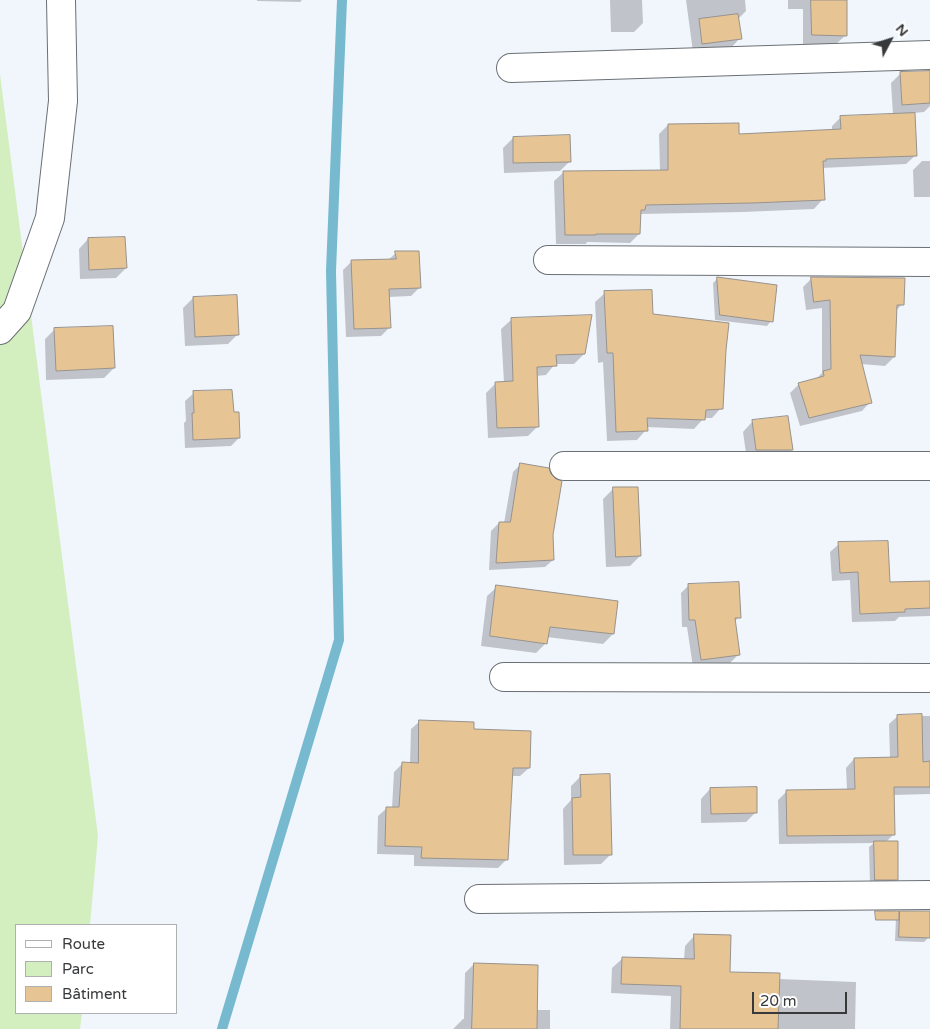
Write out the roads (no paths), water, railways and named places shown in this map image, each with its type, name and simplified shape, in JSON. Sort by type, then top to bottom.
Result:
[{"type":"street","points":[[0,330],[16,311],[50,218],[63,101],[62,0]]},
{"type":"street","points":[[511,68],[930,55]]},
{"type":"street","points":[[548,260],[930,262]]},
{"type":"street","points":[[564,466],[930,466]]},
{"type":"street","points":[[504,678],[930,678]]},
{"type":"street","points":[[479,899],[930,895]]},
{"type":"waterway","points":[[222,1029],[339,640],[331,271],[342,0]]}]
